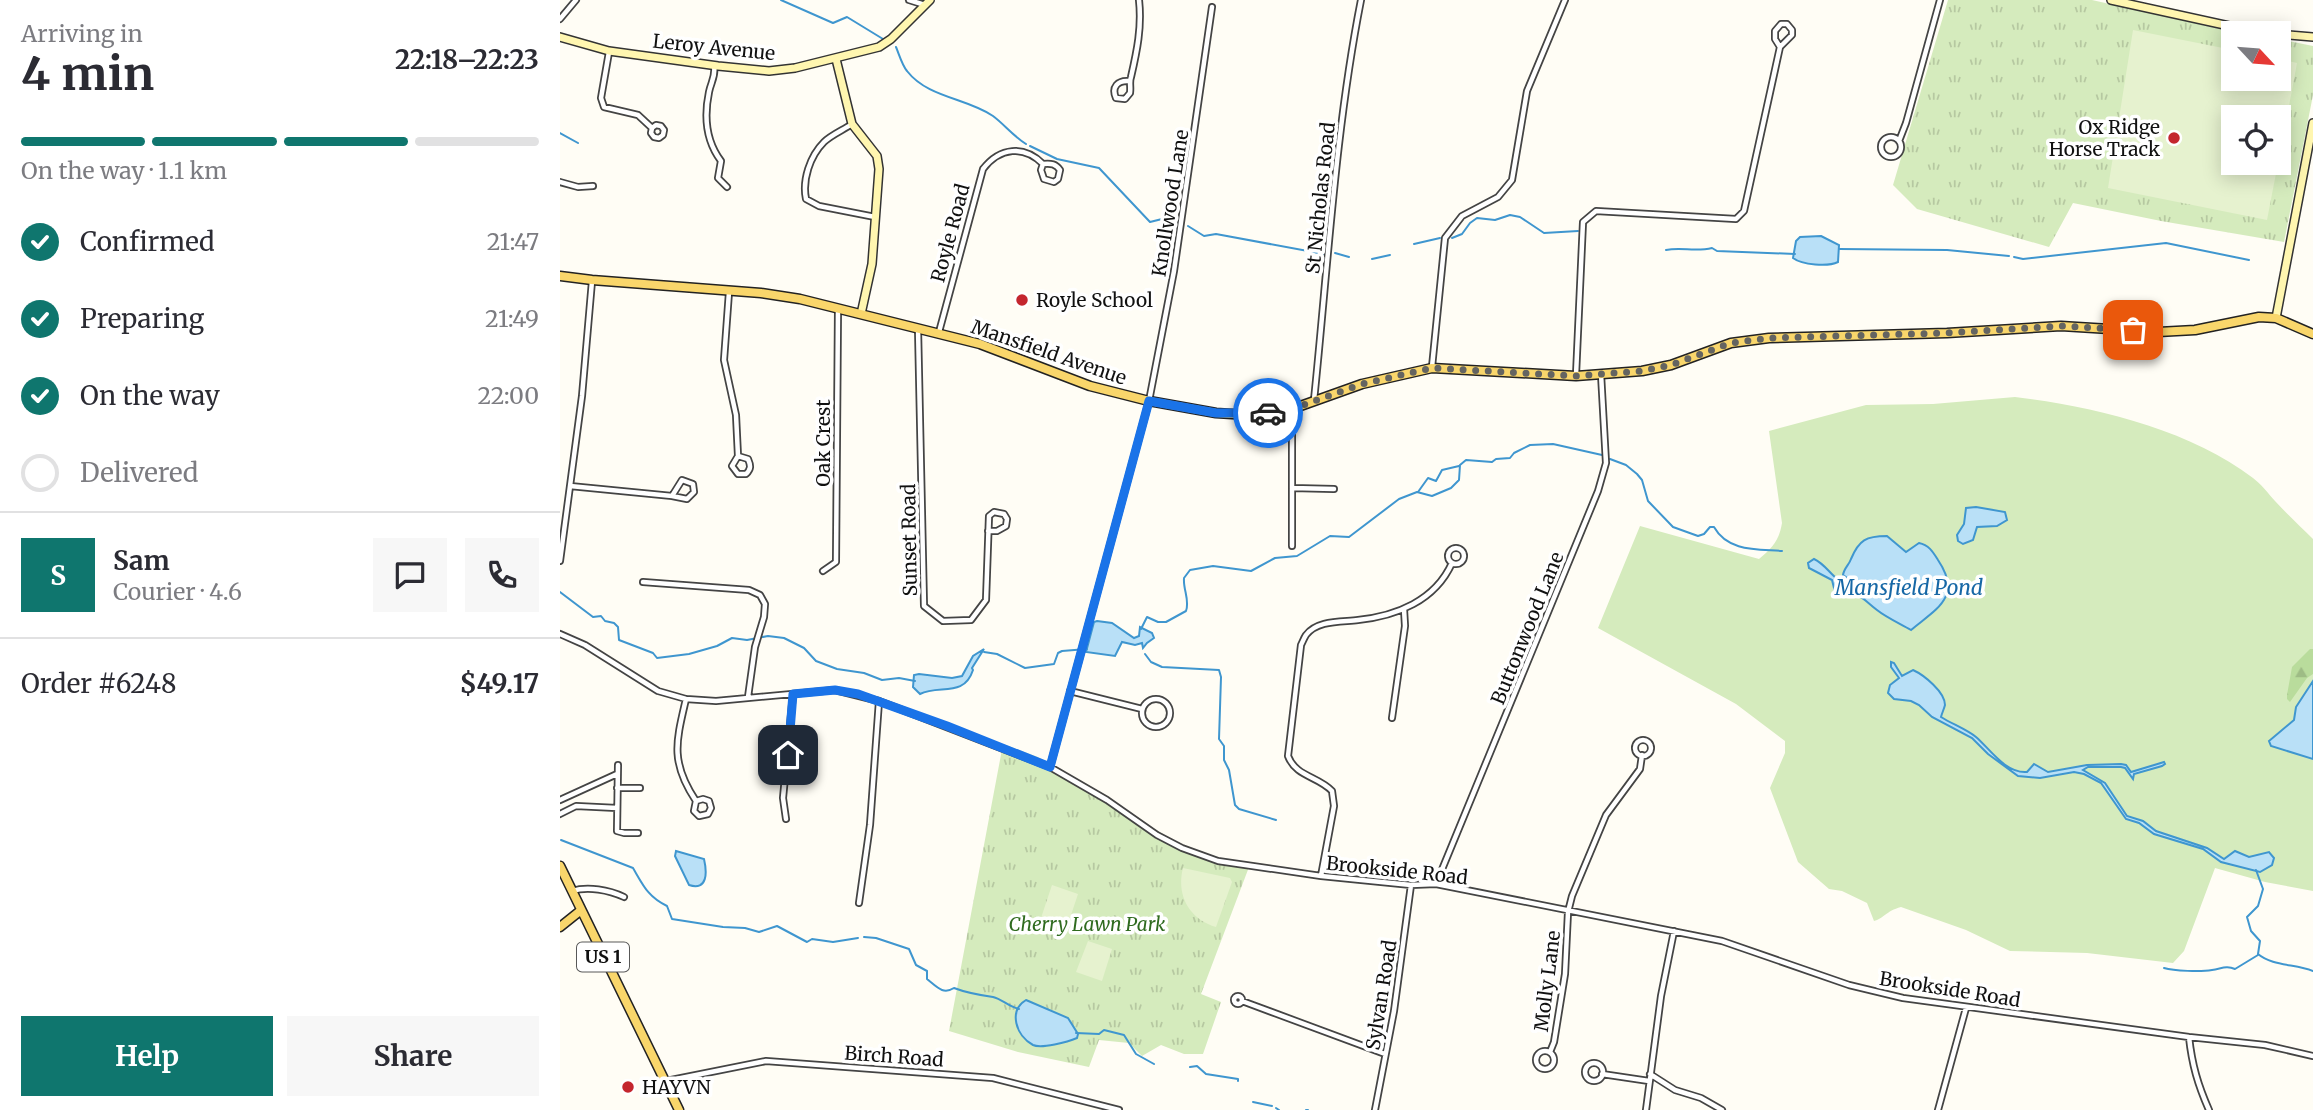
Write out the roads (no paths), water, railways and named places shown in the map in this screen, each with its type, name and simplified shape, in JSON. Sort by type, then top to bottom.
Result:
[{"type":"main road","name":"Mansfield Avenue","points":[[560,275],[800,299],[986,346],[1090,386],[1149,401],[1216,413],[1248,415],[1292,409],[1362,384],[1432,368],[1576,376],[1601,374],[1661,367],[1731,343],[1769,338],[1947,333],[2061,326],[2158,332],[2195,330],[2259,317],[2276,318],[2313,334]]},
{"type":"main road","name":"US 1","points":[[560,866],[679,1110]]},
{"type":"main road","points":[[560,927],[580,911]]},
{"type":"street","points":[[560,19],[576,0]]},
{"type":"street","points":[[909,0],[928,2]]},
{"type":"street","points":[[1129,81],[1122,81],[1116,86],[1116,98],[1127,98],[1131,89],[1129,81],[1138,50],[1139,0]]},
{"type":"street","name":"St Nicholas Road","points":[[1314,401],[1340,143],[1351,53],[1361,0]]},
{"type":"street","points":[[1432,368],[1445,238],[1462,216],[1498,197],[1512,180],[1527,92],[1565,0]]},
{"type":"street","points":[[1899,141],[1894,138],[1885,139],[1881,146],[1883,152],[1888,156],[1896,155],[1900,147],[1899,141],[1940,0]]},
{"type":"street","points":[[2111,0],[2221,24]]},
{"type":"street","name":"Leroy Avenue","points":[[560,37],[609,51],[769,71],[836,60],[879,47],[891,39],[928,2]]},
{"type":"street","name":"Knollwood Lane","points":[[1050,767],[1149,401],[1174,271],[1212,7]]},
{"type":"street","points":[[1576,376],[1583,222],[1596,211],[1736,219],[1744,211],[1780,47],[1792,35],[1787,24],[1781,24],[1775,32],[1775,39],[1780,47]]},
{"type":"street","points":[[2291,35],[2313,37]]},
{"type":"street","points":[[609,51],[601,98],[604,107],[638,115],[652,128]]},
{"type":"street","points":[[836,60],[852,124],[877,156],[879,169],[872,264],[861,314]]},
{"type":"street","points":[[714,66],[716,74],[709,92],[706,120],[711,146],[721,161],[718,178],[727,187]]},
{"type":"street","points":[[2276,318],[2313,122]]},
{"type":"street","points":[[852,124],[824,141],[815,154],[805,181],[806,199],[819,206],[874,217]]},
{"type":"street","name":"Royle Road","points":[[939,332],[983,169],[1001,154],[1018,151],[1034,155],[1043,164],[1054,164],[1060,170],[1058,179],[1054,182],[1044,179],[1041,170],[1043,164]]},
{"type":"street","points":[[560,182],[578,187],[593,186]]},
{"type":"street","points":[[560,561],[582,396],[592,280]]},
{"type":"street","points":[[729,292],[724,360],[736,415],[738,456],[732,466],[734,471],[746,474],[751,465],[748,459],[738,456]]},
{"type":"street","name":"Oak Crest","points":[[823,571],[836,562],[838,308]]},
{"type":"street","name":"Sunset Road","points":[[918,327],[924,606],[943,621],[971,620],[986,600],[988,531]]},
{"type":"street","name":"Buttonwood Lane","points":[[1436,884],[1598,491],[1606,450],[1601,374]]},
{"type":"street","points":[[1292,409],[1292,546]]},
{"type":"street","points":[[570,486],[687,499],[694,492],[693,484],[682,480],[672,496]]},
{"type":"street","points":[[1292,488],[1334,489]]},
{"type":"street","points":[[990,513],[1004,514],[1007,519],[1006,526],[997,531],[988,531],[990,513]]},
{"type":"street","points":[[1321,876],[1334,806],[1332,790],[1324,782],[1298,772],[1291,765],[1288,756],[1301,645],[1306,634],[1324,624],[1378,617],[1404,609],[1438,586],[1452,563]]},
{"type":"street","points":[[643,582],[749,590],[760,594],[765,604],[764,617],[755,647],[748,697]]},
{"type":"street","points":[[1392,718],[1406,619],[1404,609]]},
{"type":"street","name":"Brookside Road","points":[[560,634],[586,646],[658,691],[686,699],[716,701],[835,690],[879,701],[1050,767],[1107,800],[1157,835],[1182,848],[1233,864],[1411,885],[1436,884],[1742,947],[1878,993],[1966,1008],[2189,1038],[2266,1045],[2313,1056]]},
{"type":"street","points":[[1070,691],[1142,709]]},
{"type":"street","points":[[786,819],[783,798],[793,694]]},
{"type":"street","points":[[686,699],[676,747],[682,777],[696,801]]},
{"type":"street","points":[[1160,699],[1167,703],[1171,716],[1162,726],[1153,727],[1143,718],[1142,709],[1147,702],[1160,699]]},
{"type":"street","points":[[859,903],[870,825],[879,701]]},
{"type":"street","name":"Molly Lane","points":[[1550,1052],[1544,1051],[1537,1055],[1536,1062],[1539,1067],[1545,1069],[1552,1064],[1550,1052],[1565,974],[1568,912],[1579,876],[1606,815],[1640,769],[1642,755]]},
{"type":"street","points":[[618,765],[617,831],[638,833]]},
{"type":"street","points":[[570,809],[562,799],[617,774]]},
{"type":"street","points":[[617,788],[639,788]]},
{"type":"street","points":[[560,814],[576,806],[617,808]]},
{"type":"street","name":"Sylvan Road","points":[[1376,1110],[1394,1011],[1411,885]]},
{"type":"street","points":[[571,892],[580,889],[599,890],[624,897]]},
{"type":"street","points":[[1646,1110],[1661,996],[1674,931]]},
{"type":"street","points":[[1242,1001],[1385,1055]]},
{"type":"street","points":[[1938,1110],[1966,1008]]},
{"type":"street","points":[[2189,1038],[2198,1086],[2209,1110]]},
{"type":"street","name":"Birch Road","points":[[665,1081],[766,1061],[993,1078],[1119,1110]]},
{"type":"street","points":[[1602,1074],[1649,1081]]},
{"type":"street","points":[[1650,1074],[1675,1090],[1702,1098],[1722,1110]]},
{"type":"water","points":[[1821,236],[1839,245],[1838,262],[1815,264],[1793,258],[1796,241],[1800,237]]},
{"type":"water","points":[[1966,508],[2005,512],[2007,520],[1997,526],[1977,527],[1973,540],[1963,544],[1958,541],[1957,535],[1964,524]]},
{"type":"water","name":"Mansfield Pond","points":[[1887,536],[1906,552],[1919,543],[1928,547],[1945,573],[1948,584],[1943,601],[1911,630],[1881,613],[1859,596],[1836,596],[1832,580],[1809,568],[1808,563],[1814,559],[1838,580],[1849,584],[1850,580],[1843,575],[1844,570],[1857,547],[1868,538]]},
{"type":"water","points":[[1094,622],[1112,623],[1134,638],[1139,636],[1140,627],[1152,633],[1154,638],[1143,648],[1142,643],[1135,645],[1122,642],[1115,656],[1086,652]]},
{"type":"water","points":[[984,649],[964,684],[920,694],[913,687],[914,675],[952,678],[962,676],[973,656]]},
{"type":"water","points":[[1891,662],[1902,676],[1913,670],[1928,680],[1944,700],[1941,717],[1968,731],[2005,765],[2019,772],[2027,772],[2034,764],[2048,772],[2087,765],[2121,764],[2126,765],[2131,772],[2164,762],[2162,766],[2134,774],[2133,779],[2125,768],[2121,767],[2088,767],[2083,770],[2105,783],[2127,816],[2143,821],[2156,831],[2207,848],[2224,859],[2235,851],[2249,857],[2269,852],[2274,858],[2272,865],[2260,872],[2221,862],[2203,849],[2154,834],[2139,823],[2126,819],[2101,783],[2084,774],[2074,772],[2040,778],[2018,776],[1988,754],[1972,738],[1932,717],[1919,705],[1894,699],[1888,693],[1890,685],[1899,678],[1891,667]]},
{"type":"water","points":[[2313,681],[2313,759],[2271,746],[2269,741],[2294,720],[2296,707]]},
{"type":"water","points":[[676,851],[704,859],[706,875],[703,883],[689,885],[675,856]]},
{"type":"water","points":[[1026,1000],[1068,1018],[1078,1034],[1077,1038],[1042,1046],[1027,1041],[1016,1023],[1017,1010]]},
{"type":"waterway","points":[[781,0],[833,23],[847,17],[883,39]]},
{"type":"waterway","points":[[896,47],[905,69],[916,80],[937,92],[983,110],[1026,144]]},
{"type":"waterway","points":[[560,133],[578,143]]},
{"type":"waterway","points":[[1030,146],[1057,159],[1099,168],[1150,222],[1162,219],[1177,226]]},
{"type":"waterway","points":[[1452,238],[1462,234],[1477,218],[1495,220],[1510,215],[1520,217],[1544,233],[1578,231]]},
{"type":"waterway","points":[[1188,226],[1204,236],[1216,234],[1324,254]]},
{"type":"waterway","points":[[1414,244],[1440,238]]},
{"type":"waterway","points":[[2014,257],[2023,259],[2166,243],[2249,260]]},
{"type":"waterway","points":[[1666,250],[1712,248],[1717,251],[1795,254]]},
{"type":"waterway","points":[[1839,249],[1947,250],[2009,256]]},
{"type":"waterway","points":[[1335,253],[1349,257]]},
{"type":"waterway","points":[[1372,259],[1390,255]]},
{"type":"waterway","points":[[1141,629],[1147,617],[1166,622],[1186,611],[1184,578],[1190,570],[1213,566],[1251,571],[1275,558],[1297,556],[1330,536],[1349,537],[1399,499],[1417,492],[1432,496],[1451,488],[1459,480],[1460,465],[1466,460],[1492,462],[1510,458],[1530,445],[1553,444],[1602,455]]},
{"type":"waterway","points":[[1610,459],[1626,465],[1637,474],[1642,480],[1648,501],[1673,527],[1698,536],[1714,527],[1720,535],[1735,545],[1782,551]]},
{"type":"waterway","points":[[1418,492],[1428,478],[1436,481],[1442,470],[1459,466]]},
{"type":"waterway","points":[[560,592],[593,617],[601,616],[605,621],[614,623],[618,627],[619,640],[653,653],[657,658],[689,654],[717,646],[732,638],[747,640],[768,636],[784,638],[804,648],[816,661],[837,669],[864,673],[882,680],[899,678],[915,681]]},
{"type":"waterway","points":[[984,652],[997,654],[1025,668],[1054,664],[1058,653],[1062,651],[1087,649]]},
{"type":"waterway","points":[[1145,654],[1151,662],[1162,667],[1219,670],[1219,739],[1224,746],[1224,760],[1229,770],[1235,805],[1239,809],[1276,820]]},
{"type":"waterway","points":[[561,840],[633,868],[651,895],[667,906],[672,919],[759,932],[777,926],[807,942],[812,939],[833,942],[858,938]]},
{"type":"waterway","points":[[2256,870],[2263,889],[2258,906],[2247,917],[2251,931],[2260,941],[2258,954],[2270,961],[2313,971]]},
{"type":"waterway","points":[[864,937],[876,938],[909,949],[916,965],[927,971],[927,979],[940,989],[947,991],[954,988],[993,997],[1019,1009]]},
{"type":"waterway","points":[[2164,968],[2195,971],[2226,967],[2235,969],[2258,955]]},
{"type":"waterway","points":[[1076,1033],[1099,1034],[1104,1030],[1124,1035],[1136,1054],[1154,1064]]},
{"type":"waterway","points":[[1190,1067],[1197,1066],[1206,1074],[1238,1081]]},
{"type":"waterway","points":[[1253,1102],[1272,1106]]},
{"type":"place","name":"Ox Ridge Horse Track","points":[[2174,138]]},
{"type":"place","name":"Royle School","points":[[1022,300]]},
{"type":"place","name":"HAYVN","points":[[628,1087]]},
{"type":"park label","name":"Cherry Lawn Park","points":[[1087,924]]}]
